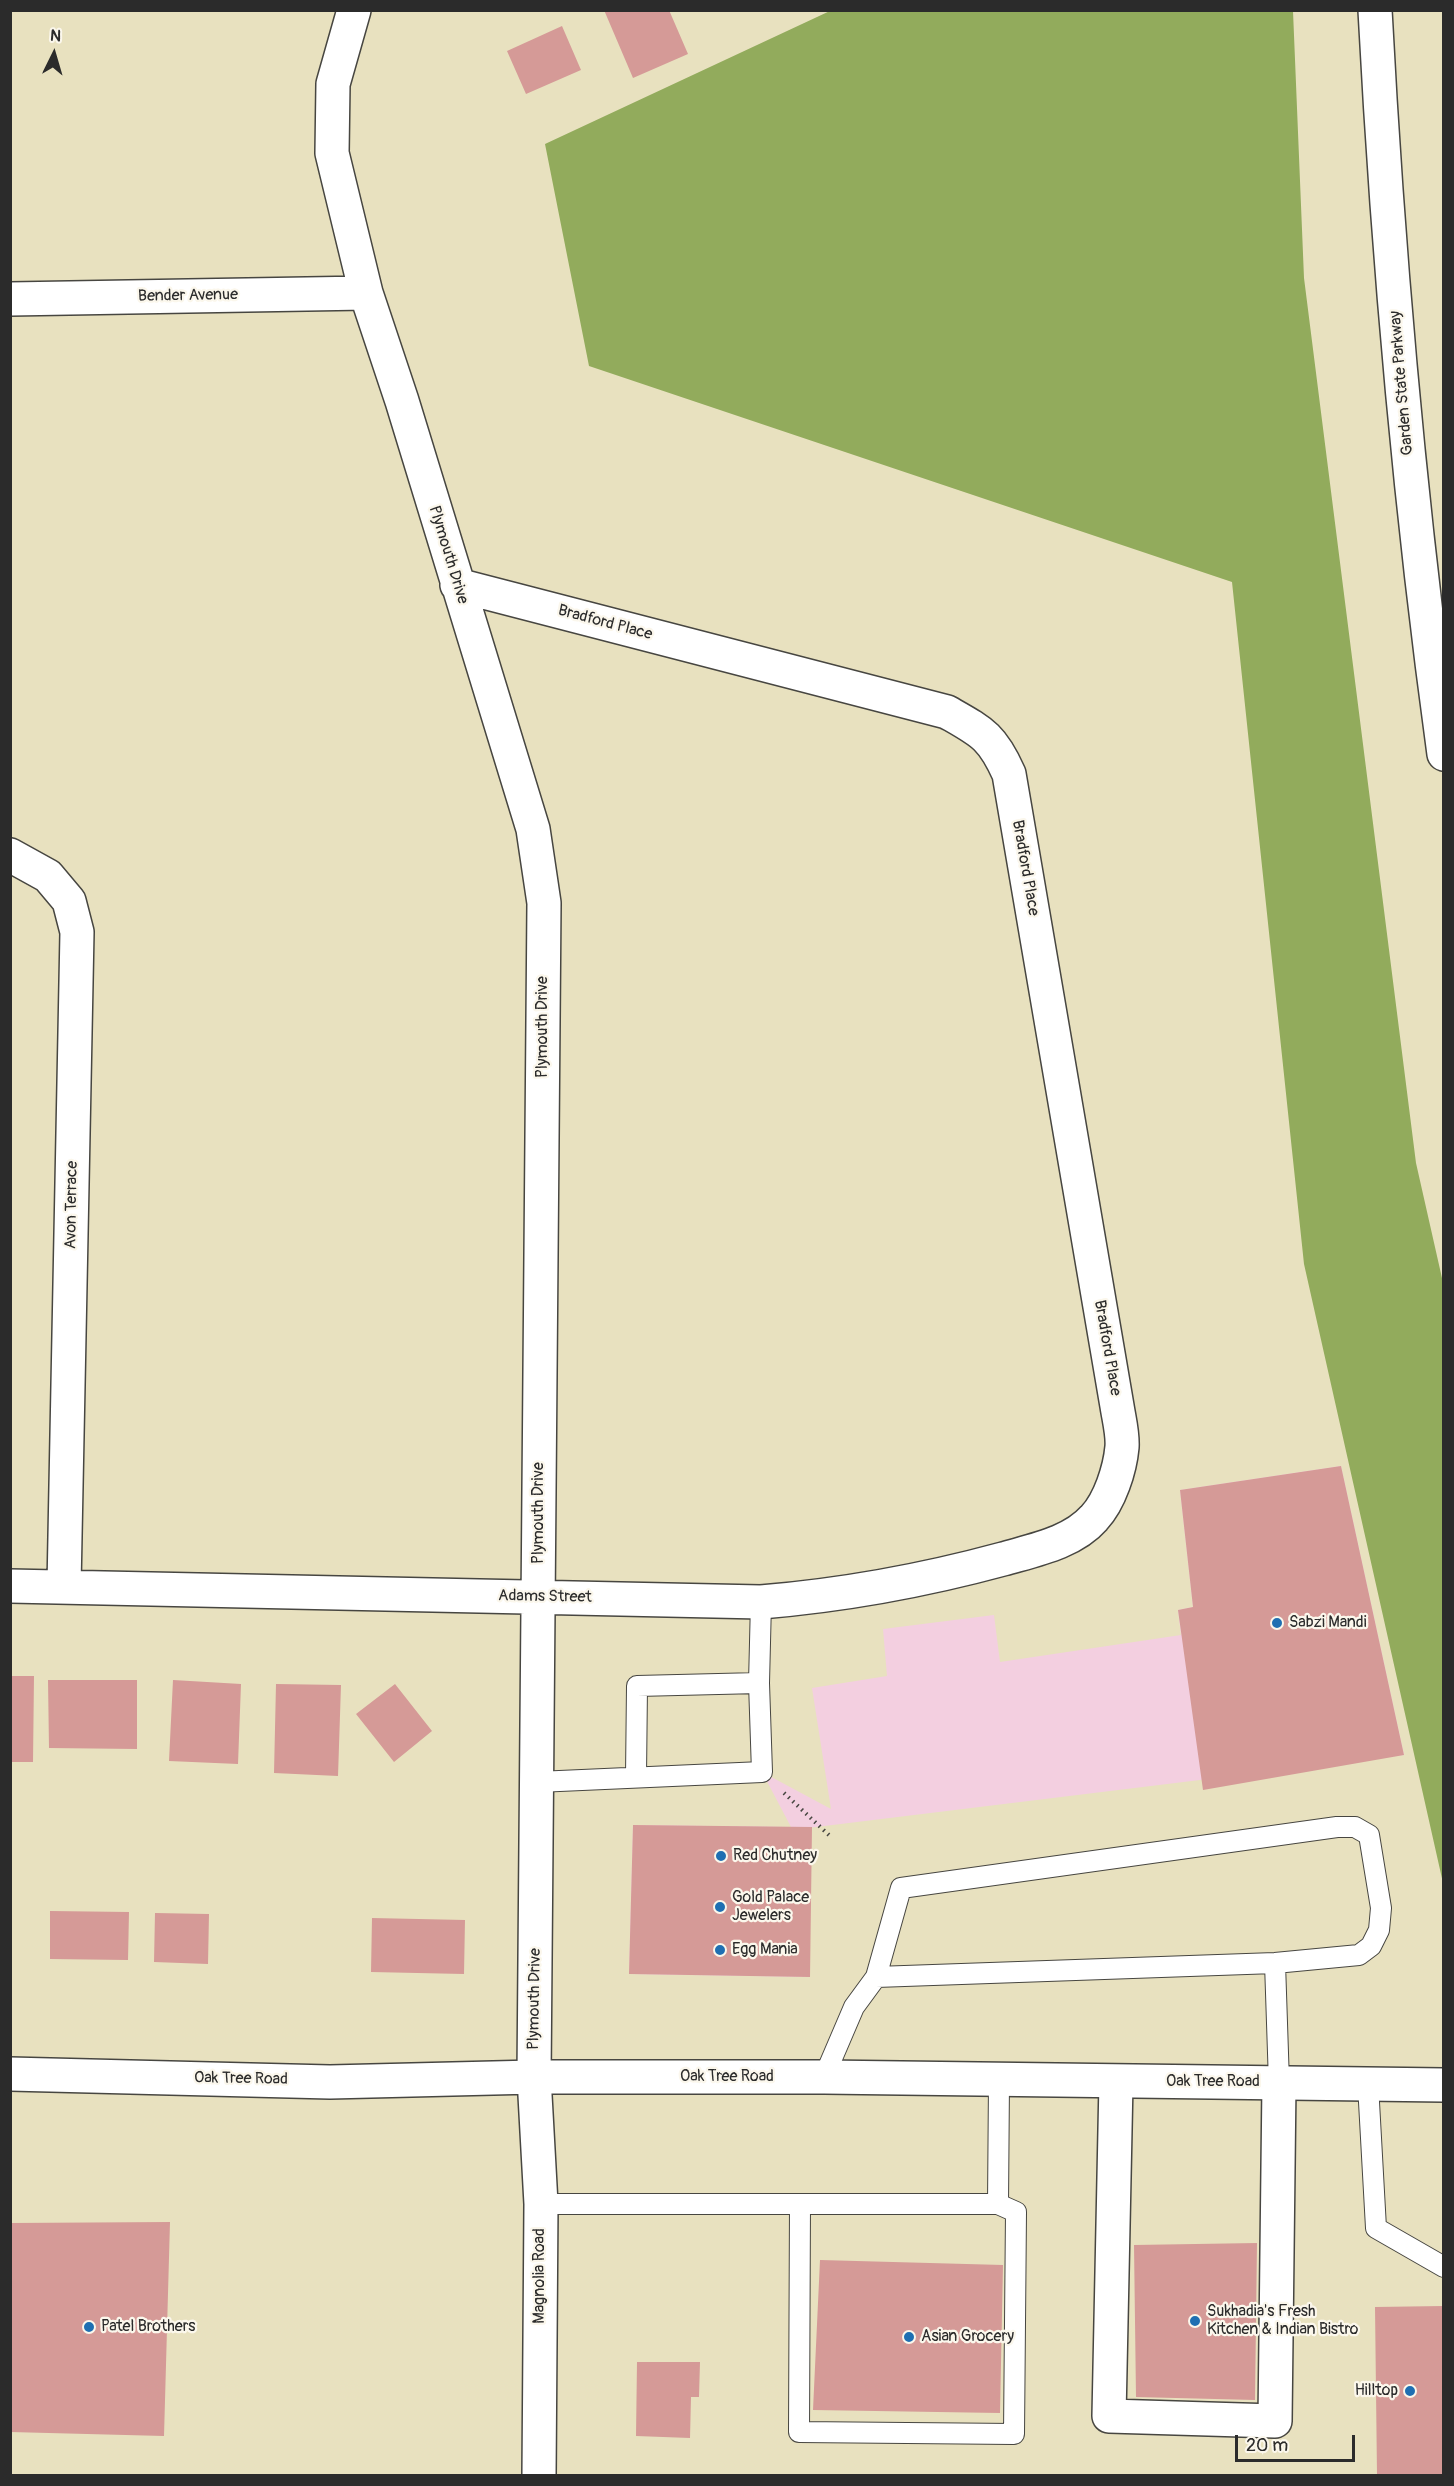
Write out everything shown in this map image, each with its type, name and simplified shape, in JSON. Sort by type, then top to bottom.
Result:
[{"type":"main road","name":"Plymouth Drive","points":[[354,10],[333,84],[332,153],[366,293],[402,401],[533,829],[544,903],[534,2077]]},
{"type":"main road","name":"Garden State Parkway","points":[[1375,10],[1400,377],[1415,526],[1443,754]]},
{"type":"main road","name":"Bender Avenue","points":[[10,299],[366,293]]},
{"type":"main road","name":"Bradford Place","points":[[457,585],[947,712],[979,730],[997,747],[1009,774],[1122,1446],[1111,1491],[1095,1518],[1072,1536]]},
{"type":"main road","name":"Avon Terrace","points":[[10,855],[48,876],[69,901],[77,932],[64,1586]]},
{"type":"main road","name":"Adams Street","points":[[10,1586],[761,1602],[839,1595],[936,1577],[1031,1551],[1072,1536]]},
{"type":"main road","name":"Oak Tree Road","points":[[10,2074],[330,2082],[534,2077],[824,2077],[1443,2085]]},
{"type":"main road","name":"Magnolia Road","points":[[534,2077],[541,2204],[539,2475]]},
{"type":"main road","points":[[1116,2082],[1109,2416],[1275,2421],[1279,2083]]},
{"type":"lane","points":[[537,1782],[762,1772],[759,1683],[761,1602]]},
{"type":"lane","points":[[636,1776],[637,1686],[759,1683]]},
{"type":"lane","points":[[824,2077],[854,2007],[876,1977],[901,1888],[1337,1827],[1355,1827],[1368,1835],[1381,1908],[1379,1930],[1371,1946],[1359,1955],[1275,1963],[876,1977]]},
{"type":"lane","points":[[1275,1963],[1279,2083]]},
{"type":"lane","points":[[998,2204],[999,2081]]},
{"type":"lane","points":[[1368,2084],[1376,2228],[1443,2267]]},
{"type":"lane","points":[[541,2204],[800,2204],[998,2204],[1016,2212],[1014,2434],[799,2432],[800,2204]]},
{"type":"path","points":[[762,1772],[831,1838]]},
{"type":"shaded area","points":[[1341,1466],[1404,1755],[808,1828],[810,1977],[629,1974],[633,1825],[791,1827],[762,1772],[831,1809],[812,1688],[887,1676],[883,1629],[994,1615],[1000,1662],[1181,1635],[1178,1610],[1193,1607],[1180,1490]]},
{"type":"green space","points":[[832,10],[1293,11],[1304,278],[1416,1163],[1444,1287],[1443,1883],[1304,1264],[1232,582],[589,366],[545,144]]},
{"type":"building","points":[[604,10],[669,10],[688,54],[633,78]]},
{"type":"building","points":[[562,26],[581,70],[526,94],[507,51]]},
{"type":"building","name":"Sabzi Mandi","points":[[1341,1466],[1404,1755],[1203,1790],[1178,1610],[1193,1607],[1180,1490]]},
{"type":"building","points":[[10,1676],[34,1676],[33,1762],[10,1762]]},
{"type":"building","points":[[48,1680],[137,1680],[137,1749],[49,1748]]},
{"type":"building","points":[[173,1680],[241,1684],[238,1764],[169,1761]]},
{"type":"building","points":[[276,1684],[341,1685],[338,1776],[274,1773]]},
{"type":"building","points":[[395,1684],[432,1731],[394,1762],[356,1714]]},
{"type":"building","points":[[633,1825],[812,1827],[810,1977],[629,1974]]},
{"type":"building","points":[[50,1911],[129,1912],[128,1960],[50,1959]]},
{"type":"building","points":[[155,1913],[209,1914],[208,1964],[154,1962]]},
{"type":"building","points":[[372,1918],[465,1920],[464,1974],[371,1972]]},
{"type":"building","name":"Patel Brothers","points":[[170,2222],[164,2436],[10,2432],[10,2223]]},
{"type":"building","name":"Sukhadia's Fresh Kitchen & Indian Bistro","points":[[1257,2243],[1255,2400],[1136,2397],[1134,2245]]},
{"type":"building","name":"Asian Grocery","points":[[820,2260],[1003,2265],[1000,2413],[813,2410]]},
{"type":"building","name":"Hilltop","points":[[1443,2306],[1443,2475],[1377,2475],[1375,2307]]},
{"type":"building","points":[[637,2362],[700,2362],[699,2397],[691,2397],[690,2438],[636,2436]]},
{"type":"place","name":"Sabzi Mandi","points":[[1277,1623]]},
{"type":"place","name":"Red Chutney","points":[[721,1856]]},
{"type":"place","name":"Gold Palace Jewelers","points":[[720,1907]]},
{"type":"place","name":"Egg Mania","points":[[720,1950]]},
{"type":"place","name":"Sukhadia's Fresh Kitchen & Indian Bistro","points":[[1195,2321]]},
{"type":"place","name":"Patel Brothers","points":[[89,2327]]},
{"type":"place","name":"Asian Grocery","points":[[909,2337]]},
{"type":"place","name":"Hilltop","points":[[1410,2391]]}]
